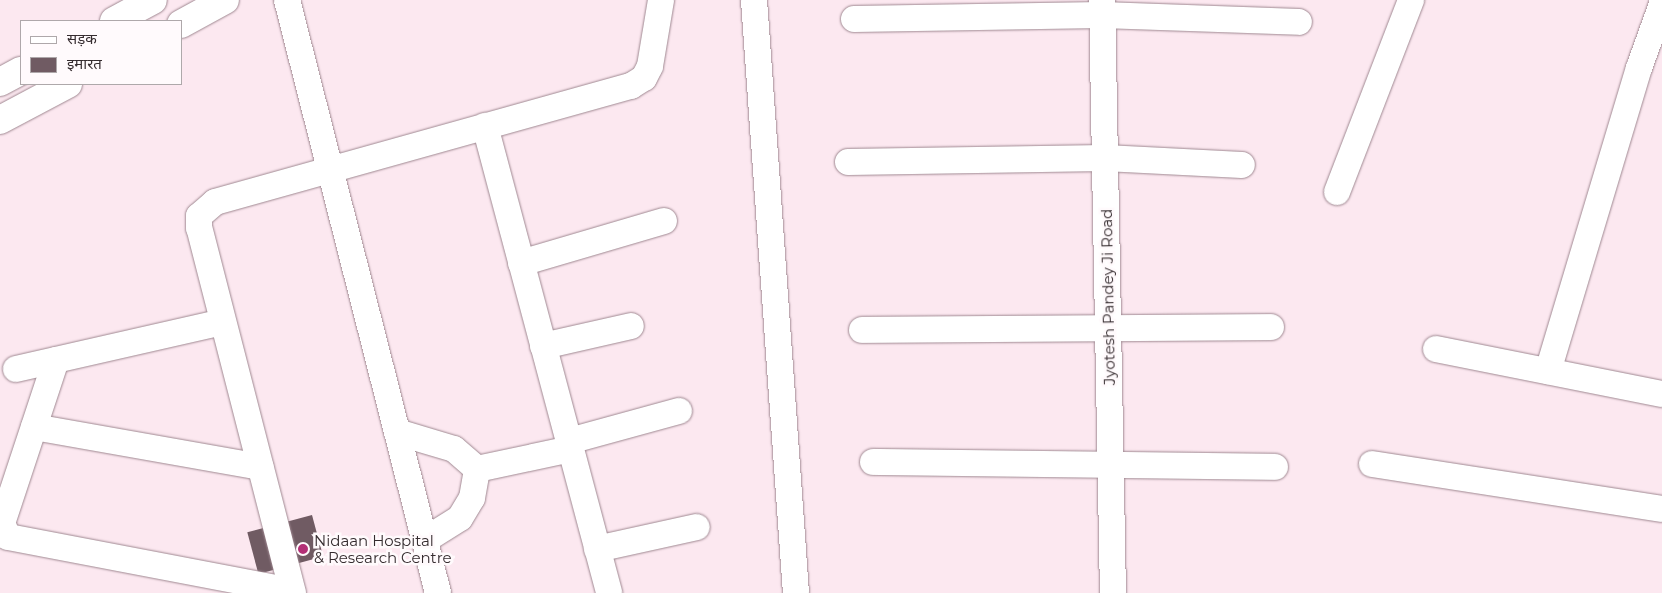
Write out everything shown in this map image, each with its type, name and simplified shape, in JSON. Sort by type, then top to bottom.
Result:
[{"type":"street","points":[[116,20],[154,0]]},
{"type":"street","points":[[182,23],[225,0]]},
{"type":"street","points":[[287,0],[438,593]]},
{"type":"street","points":[[56,360],[2,523],[8,537],[293,592],[199,228],[199,216],[205,208],[330,169],[631,86],[644,78],[655,47],[661,0]]},
{"type":"street","points":[[754,0],[796,593]]},
{"type":"street","points":[[1336,192],[1411,0]]},
{"type":"street","points":[[1548,371],[1639,68],[1662,4]]},
{"type":"street","points":[[854,19],[1102,8],[1299,22]]},
{"type":"street","name":"Jyotesh Pandey Ji Road","points":[[1102,8],[1113,593]]},
{"type":"street","points":[[0,82],[20,72]]},
{"type":"street","points":[[0,120],[66,85]]},
{"type":"street","points":[[485,126],[609,593]]},
{"type":"street","points":[[848,162],[1105,158],[1242,165]]},
{"type":"street","points":[[521,263],[664,221]]},
{"type":"street","points":[[16,369],[223,322]]},
{"type":"street","points":[[543,346],[631,326]]},
{"type":"street","points":[[862,330],[1108,326],[1271,327]]},
{"type":"street","points":[[1436,349],[1662,394]]},
{"type":"street","points":[[477,469],[570,445],[680,410]]},
{"type":"street","points":[[34,427],[260,467]]},
{"type":"street","points":[[397,432],[454,449],[477,469]]},
{"type":"street","points":[[873,462],[1276,467]]},
{"type":"street","points":[[1372,464],[1662,509]]},
{"type":"street","points":[[425,540],[460,518],[472,498],[477,469]]},
{"type":"street","points":[[597,549],[697,527]]},
{"type":"building","points":[[312,515],[323,557],[258,574],[247,532]]},
{"type":"place","name":"Nidaan Hospital & Research Centre","points":[[303,549]]}]
